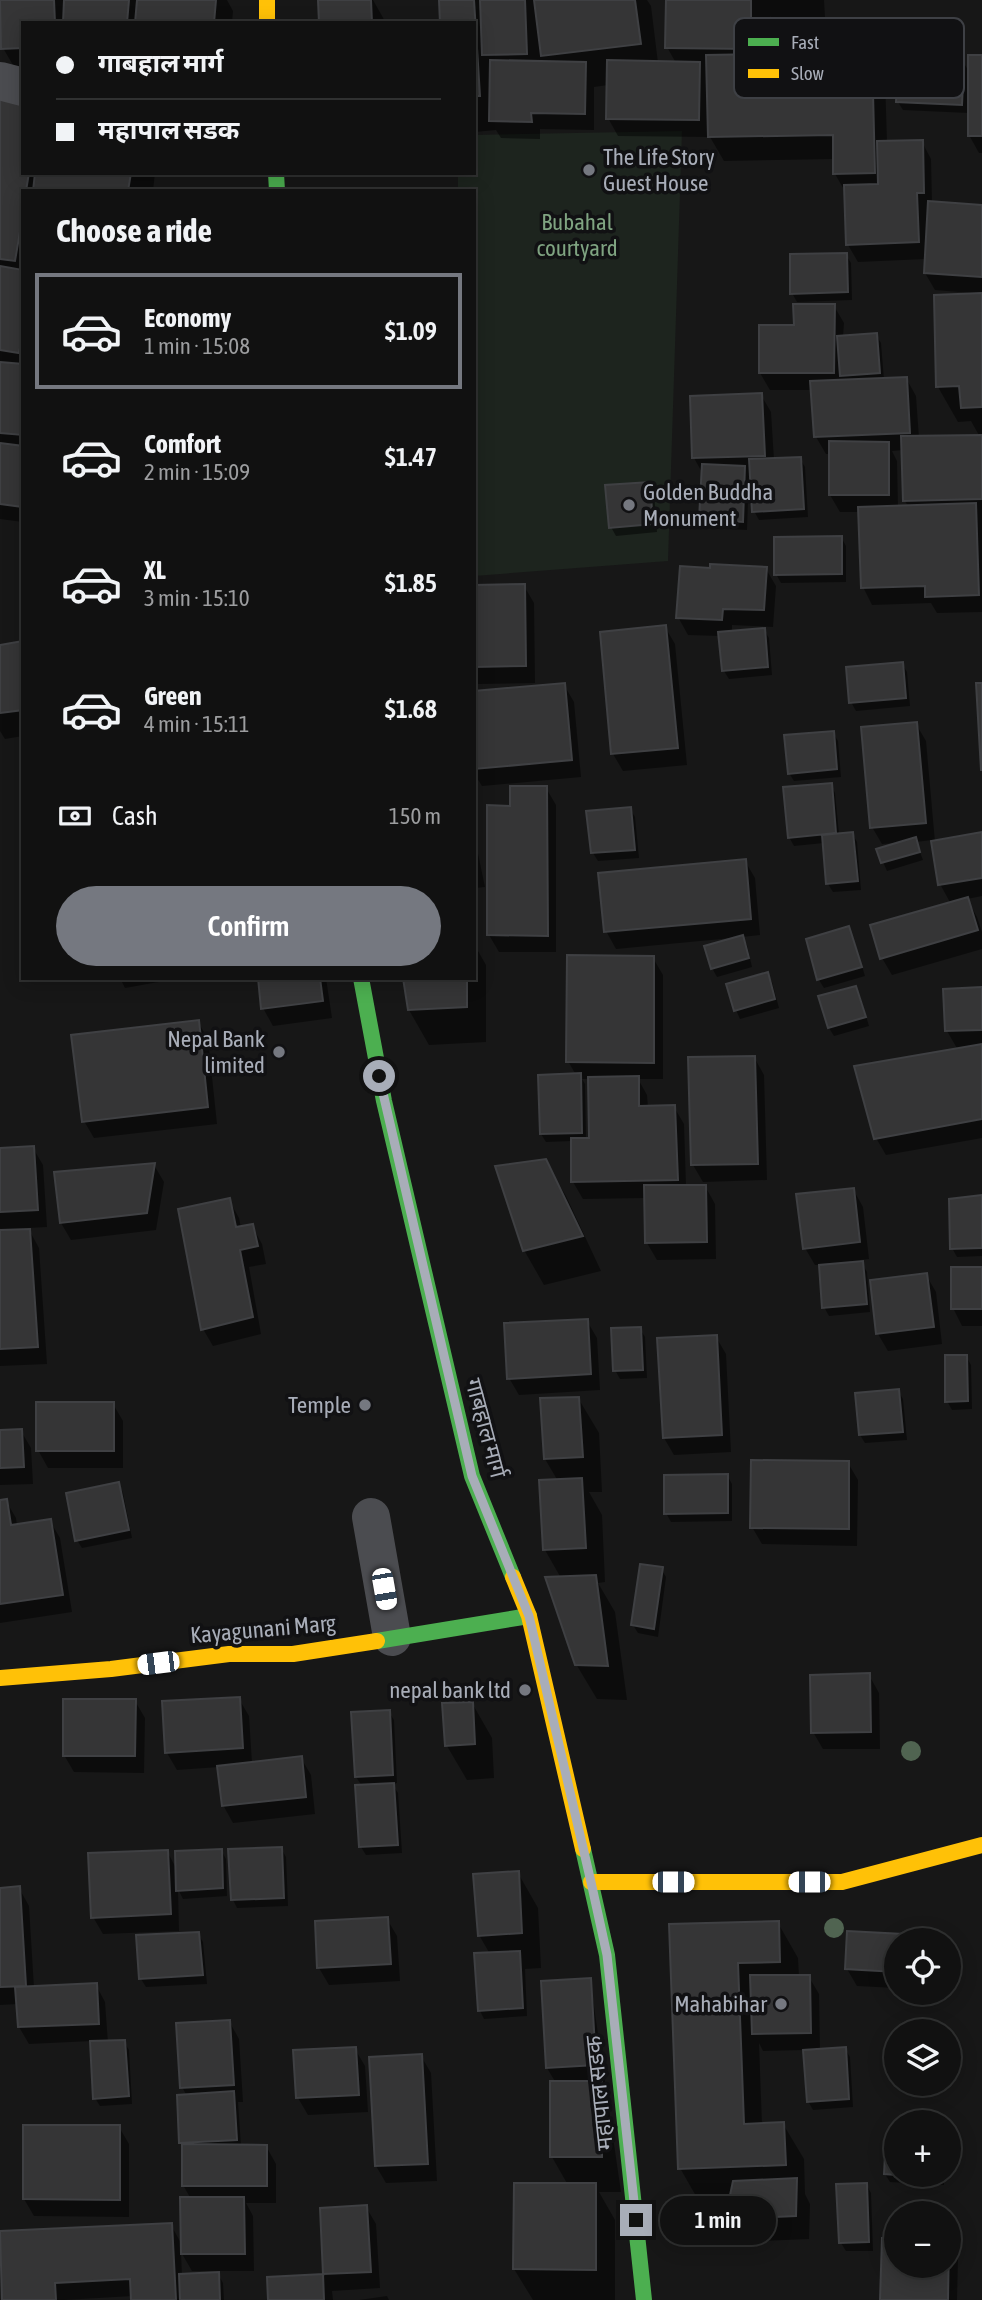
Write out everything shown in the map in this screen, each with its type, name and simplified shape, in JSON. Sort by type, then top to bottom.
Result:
[{"type":"main road","points":[[267,0],[267,21]]},
{"type":"main road","name":"गाबहाल मार्ग","points":[[361,980],[384,1101],[472,1476],[529,1616],[591,1882]]},
{"type":"main road","name":"Kayagunani Marg","points":[[0,1678],[111,1669],[229,1654],[293,1654],[529,1616]]},
{"type":"main road","points":[[591,1882],[842,1882],[982,1845]]},
{"type":"main road","name":"महापाल सडक","points":[[591,1882],[607,1955],[644,2300]]},
{"type":"street","points":[[0,81],[21,86]]},
{"type":"street","points":[[372,1517],[392,1637]]},
{"type":"green space","name":"Bubahal courtyard","points":[[682,131],[668,561],[476,576],[476,189],[458,189],[458,175],[476,175],[476,135]]},
{"type":"building","points":[[0,0],[54,0],[55,21],[21,21],[21,48],[1,49]]},
{"type":"building","points":[[64,0],[129,0],[127,21],[63,21]]},
{"type":"building","points":[[137,0],[216,0],[214,21],[135,21]]},
{"type":"building","points":[[318,0],[371,0],[372,21],[319,21]]},
{"type":"building","points":[[439,0],[474,0],[475,21],[440,21]]},
{"type":"building","points":[[480,0],[525,0],[527,54],[482,55]]},
{"type":"building","points":[[534,0],[635,0],[641,44],[541,56]]},
{"type":"building","points":[[666,0],[751,0],[751,18],[734,18],[734,49],[665,48]]},
{"type":"building","points":[[476,32],[480,96],[476,96]]},
{"type":"building","points":[[734,54],[734,98],[873,98],[875,173],[833,174],[833,135],[708,137],[706,55]]},
{"type":"building","points":[[968,55],[982,55],[982,136],[968,136]]},
{"type":"building","points":[[490,60],[586,62],[585,114],[531,113],[532,122],[489,121]]},
{"type":"building","points":[[607,60],[700,62],[699,120],[606,119]]},
{"type":"building","points":[[0,88],[21,92],[21,175],[29,175],[26,189],[21,189],[21,226],[15,261],[0,259]]},
{"type":"building","points":[[896,98],[962,98],[962,105],[896,102]]},
{"type":"building","points":[[923,140],[924,193],[917,193],[919,242],[846,245],[844,185],[878,184],[877,141]]},
{"type":"building","points":[[35,175],[131,175],[128,189],[33,189]]},
{"type":"building","points":[[928,201],[982,205],[982,277],[924,273]]},
{"type":"building","points":[[847,253],[848,292],[790,294],[790,254]]},
{"type":"building","points":[[0,266],[21,270],[21,342],[19,353],[0,350]]},
{"type":"building","points":[[982,293],[982,407],[961,408],[959,386],[936,387],[934,295]]},
{"type":"building","points":[[793,304],[835,304],[834,373],[759,373],[759,325],[794,325]]},
{"type":"building","points":[[877,333],[880,373],[840,376],[837,336]]},
{"type":"building","points":[[0,362],[21,364],[21,435],[0,433]]},
{"type":"building","points":[[907,377],[910,433],[814,437],[810,381]]},
{"type":"building","points":[[762,393],[765,456],[692,458],[690,396]]},
{"type":"building","points":[[982,435],[982,499],[903,501],[901,436]]},
{"type":"building","points":[[829,441],[889,442],[889,495],[829,495]]},
{"type":"building","points":[[0,443],[21,446],[21,507],[0,504]]},
{"type":"building","points":[[801,457],[804,509],[752,512],[749,459]]},
{"type":"building","points":[[702,464],[745,466],[743,522],[699,519]]},
{"type":"building","name":"Golden Buddha Monument","points":[[650,482],[653,524],[609,528],[605,485]]},
{"type":"building","points":[[976,503],[979,595],[925,597],[925,586],[861,588],[858,507]]},
{"type":"building","points":[[842,536],[842,574],[774,575],[774,537]]},
{"type":"building","points":[[710,564],[767,567],[764,610],[723,609],[722,620],[676,618],[680,566],[710,568]]},
{"type":"building","points":[[525,584],[526,666],[476,667],[476,585]]},
{"type":"building","points":[[666,625],[678,748],[611,754],[600,632]]},
{"type":"building","points":[[765,628],[768,667],[722,671],[718,632]]},
{"type":"building","points":[[21,641],[21,710],[0,713],[0,645]]},
{"type":"building","points":[[903,662],[906,698],[849,703],[846,667]]},
{"type":"building","points":[[565,683],[572,760],[476,769],[476,691]]},
{"type":"building","points":[[976,683],[982,683],[982,770],[981,770]]},
{"type":"building","points":[[917,722],[926,823],[870,828],[861,727]]},
{"type":"building","points":[[834,731],[837,769],[788,774],[784,735]]},
{"type":"building","points":[[832,783],[836,833],[788,838],[783,787]]},
{"type":"building","points":[[510,786],[547,786],[548,936],[487,935],[487,805],[510,806]]},
{"type":"building","points":[[631,807],[635,850],[591,853],[586,811]]},
{"type":"building","points":[[853,832],[858,881],[826,884],[822,835]]},
{"type":"building","points":[[982,832],[982,878],[938,885],[931,841]]},
{"type":"building","points":[[916,837],[920,852],[881,863],[876,849]]},
{"type":"building","points":[[746,859],[751,919],[604,932],[598,873]]},
{"type":"building","points":[[968,897],[978,930],[880,959],[870,925]]},
{"type":"building","points":[[849,926],[862,967],[817,980],[806,939]]},
{"type":"building","points":[[743,935],[749,958],[711,969],[704,946]]},
{"type":"building","points":[[567,955],[654,956],[654,1063],[566,1062]]},
{"type":"building","points":[[768,972],[775,999],[734,1011],[726,984]]},
{"type":"building","points":[[258,980],[320,980],[323,1001],[261,1009]]},
{"type":"building","points":[[403,980],[467,980],[467,1007],[408,1010]]},
{"type":"building","points":[[856,986],[866,1017],[828,1028],[818,996]]},
{"type":"building","points":[[982,987],[982,1030],[945,1031],[943,989]]},
{"type":"building","points":[[199,1020],[208,1107],[82,1122],[71,1035]]},
{"type":"building","points":[[982,1044],[982,1119],[874,1139],[854,1066]]},
{"type":"building","points":[[755,1056],[758,1164],[691,1165],[688,1057]]},
{"type":"building","points":[[581,1073],[582,1133],[540,1134],[538,1075]]},
{"type":"building","points":[[639,1076],[639,1106],[675,1105],[678,1180],[571,1182],[571,1138],[589,1138],[588,1077]]},
{"type":"building","points":[[34,1146],[38,1210],[0,1212],[0,1148]]},
{"type":"building","points":[[546,1159],[583,1236],[523,1251],[495,1166]]},
{"type":"building","points":[[155,1163],[147,1213],[60,1223],[54,1172]]},
{"type":"building","points":[[644,1185],[706,1185],[707,1242],[645,1243]]},
{"type":"building","points":[[854,1188],[860,1242],[803,1249],[796,1194]]},
{"type":"building","points":[[982,1195],[982,1248],[950,1249],[949,1199]]},
{"type":"building","points":[[230,1198],[236,1227],[253,1224],[258,1246],[240,1250],[253,1317],[201,1330],[178,1209]]},
{"type":"building","points":[[30,1229],[38,1347],[0,1349],[0,1230]]},
{"type":"building","points":[[863,1261],[867,1304],[822,1308],[819,1265]]},
{"type":"building","points":[[951,1267],[982,1267],[982,1309],[951,1309]]},
{"type":"building","points":[[927,1273],[934,1327],[876,1334],[870,1280]]},
{"type":"building","points":[[588,1319],[591,1374],[507,1379],[504,1323]]},
{"type":"building","points":[[641,1327],[643,1370],[613,1371],[611,1328]]},
{"type":"building","points":[[717,1335],[722,1435],[663,1438],[657,1338]]},
{"type":"building","points":[[945,1355],[967,1355],[968,1401],[945,1402]]},
{"type":"building","points":[[899,1389],[903,1432],[859,1435],[855,1393]]},
{"type":"building","points":[[579,1397],[583,1457],[544,1459],[540,1398]]},
{"type":"building","points":[[36,1402],[114,1402],[114,1451],[36,1451]]},
{"type":"building","points":[[22,1429],[24,1467],[0,1468],[0,1430]]},
{"type":"building","points":[[751,1460],[849,1461],[849,1529],[750,1528]]},
{"type":"building","points":[[728,1474],[728,1513],[664,1514],[664,1475]]},
{"type":"building","points":[[582,1478],[586,1548],[543,1550],[539,1480]]},
{"type":"building","points":[[119,1482],[129,1530],[75,1541],[66,1493]]},
{"type":"building","points":[[7,1499],[11,1525],[51,1519],[63,1595],[0,1604],[0,1500]]},
{"type":"building","points":[[640,1564],[663,1567],[654,1629],[631,1625]]},
{"type":"building","points":[[596,1575],[608,1666],[575,1665],[545,1577]]},
{"type":"building","points":[[870,1673],[871,1732],[811,1733],[810,1675]]},
{"type":"building","points":[[240,1697],[243,1748],[165,1753],[162,1701]]},
{"type":"building","points":[[63,1699],[136,1699],[135,1756],[63,1756]]},
{"type":"building","points":[[473,1702],[475,1744],[445,1746],[442,1703]]},
{"type":"building","points":[[390,1710],[393,1775],[355,1777],[351,1712]]},
{"type":"building","points":[[302,1756],[306,1797],[222,1806],[217,1766]]},
{"type":"building","points":[[394,1783],[398,1845],[359,1847],[355,1785]]},
{"type":"building","points":[[282,1847],[284,1898],[231,1900],[228,1849]]},
{"type":"building","points":[[222,1849],[223,1888],[176,1891],[175,1851]]},
{"type":"building","points":[[168,1850],[171,1914],[91,1918],[88,1853]]},
{"type":"building","points":[[519,1871],[522,1933],[478,1936],[473,1874]]},
{"type":"building","points":[[20,1886],[26,1986],[0,1987],[0,1888]]},
{"type":"building","points":[[388,1917],[391,1964],[317,1968],[315,1921]]},
{"type":"building","points":[[779,1921],[780,1962],[738,1963],[744,2124],[784,2122],[786,2165],[678,2169],[669,1924]]},
{"type":"building","points":[[847,1931],[884,1933],[884,1971],[845,1969]]},
{"type":"building","points":[[199,1932],[203,1975],[139,1979],[136,1935]]},
{"type":"building","points":[[520,1951],[523,2008],[478,2011],[474,1953]]},
{"type":"building","name":"Mahabihar","points":[[750,1975],[810,1975],[811,2033],[752,2034]]},
{"type":"building","points":[[591,1978],[596,2065],[546,2068],[541,1981]]},
{"type":"building","points":[[97,1983],[99,2024],[18,2027],[15,1987]]},
{"type":"building","points":[[230,2020],[234,2085],[180,2088],[176,2023]]},
{"type":"building","points":[[125,2040],[129,2096],[93,2099],[90,2041]]},
{"type":"building","points":[[356,2047],[359,2095],[296,2098],[293,2050]]},
{"type":"building","points":[[846,2047],[849,2099],[807,2102],[803,2050]]},
{"type":"building","points":[[422,2054],[428,2164],[375,2166],[369,2057]]},
{"type":"building","points":[[550,2081],[602,2081],[602,2157],[550,2157]]},
{"type":"building","points":[[234,2091],[237,2140],[179,2143],[177,2095]]},
{"type":"building","points":[[23,2125],[120,2125],[120,2200],[23,2199]]},
{"type":"building","points":[[182,2144],[267,2145],[267,2186],[182,2186]]},
{"type":"building","points":[[797,2178],[796,2216],[725,2219],[733,2181]]},
{"type":"building","points":[[514,2183],[596,2183],[596,2270],[513,2269]]},
{"type":"building","points":[[867,2183],[869,2242],[839,2243],[836,2184]]},
{"type":"building","points":[[180,2197],[244,2197],[245,2254],[181,2254]]},
{"type":"building","points":[[367,2205],[371,2272],[323,2274],[320,2208]]},
{"type":"building","points":[[172,2223],[176,2300],[131,2300],[130,2279],[55,2283],[56,2300],[2,2300],[0,2231]]},
{"type":"building","points":[[882,2238],[884,2278],[948,2278],[948,2300],[880,2300]]},
{"type":"building","points":[[219,2272],[220,2300],[180,2300],[179,2274]]},
{"type":"building","points":[[323,2274],[324,2300],[268,2300],[267,2277]]},
{"type":"traffic: fast","points":[[276,175],[277,189]]},
{"type":"traffic: fast","points":[[361,980],[384,1101],[472,1476],[513,1577]]},
{"type":"traffic: fast","points":[[377,1641],[529,1616]]},
{"type":"traffic: fast","points":[[583,1849],[607,1955],[644,2300]]},
{"type":"traffic: slow","points":[[267,0],[267,21]]},
{"type":"traffic: slow","points":[[513,1577],[529,1616],[583,1849]]},
{"type":"traffic: slow","points":[[0,1678],[111,1669],[229,1654],[293,1654],[377,1641]]},
{"type":"traffic: slow","points":[[591,1882],[842,1882],[982,1845]]},
{"type":"place","name":"The Life Story Guest House","points":[[589,170]]},
{"type":"place","name":"Golden Buddha Monument","points":[[629,505]]},
{"type":"place","name":"Nepal Bank limited","points":[[279,1052]]},
{"type":"place","name":"Temple","points":[[365,1405]]},
{"type":"place","name":"nepal bank ltd","points":[[525,1690]]},
{"type":"place","name":"Mahabihar","points":[[781,2004]]},
{"type":"route","points":[[379,1076],[472,1476],[529,1616],[591,1882],[607,1955],[636,2220]]}]
